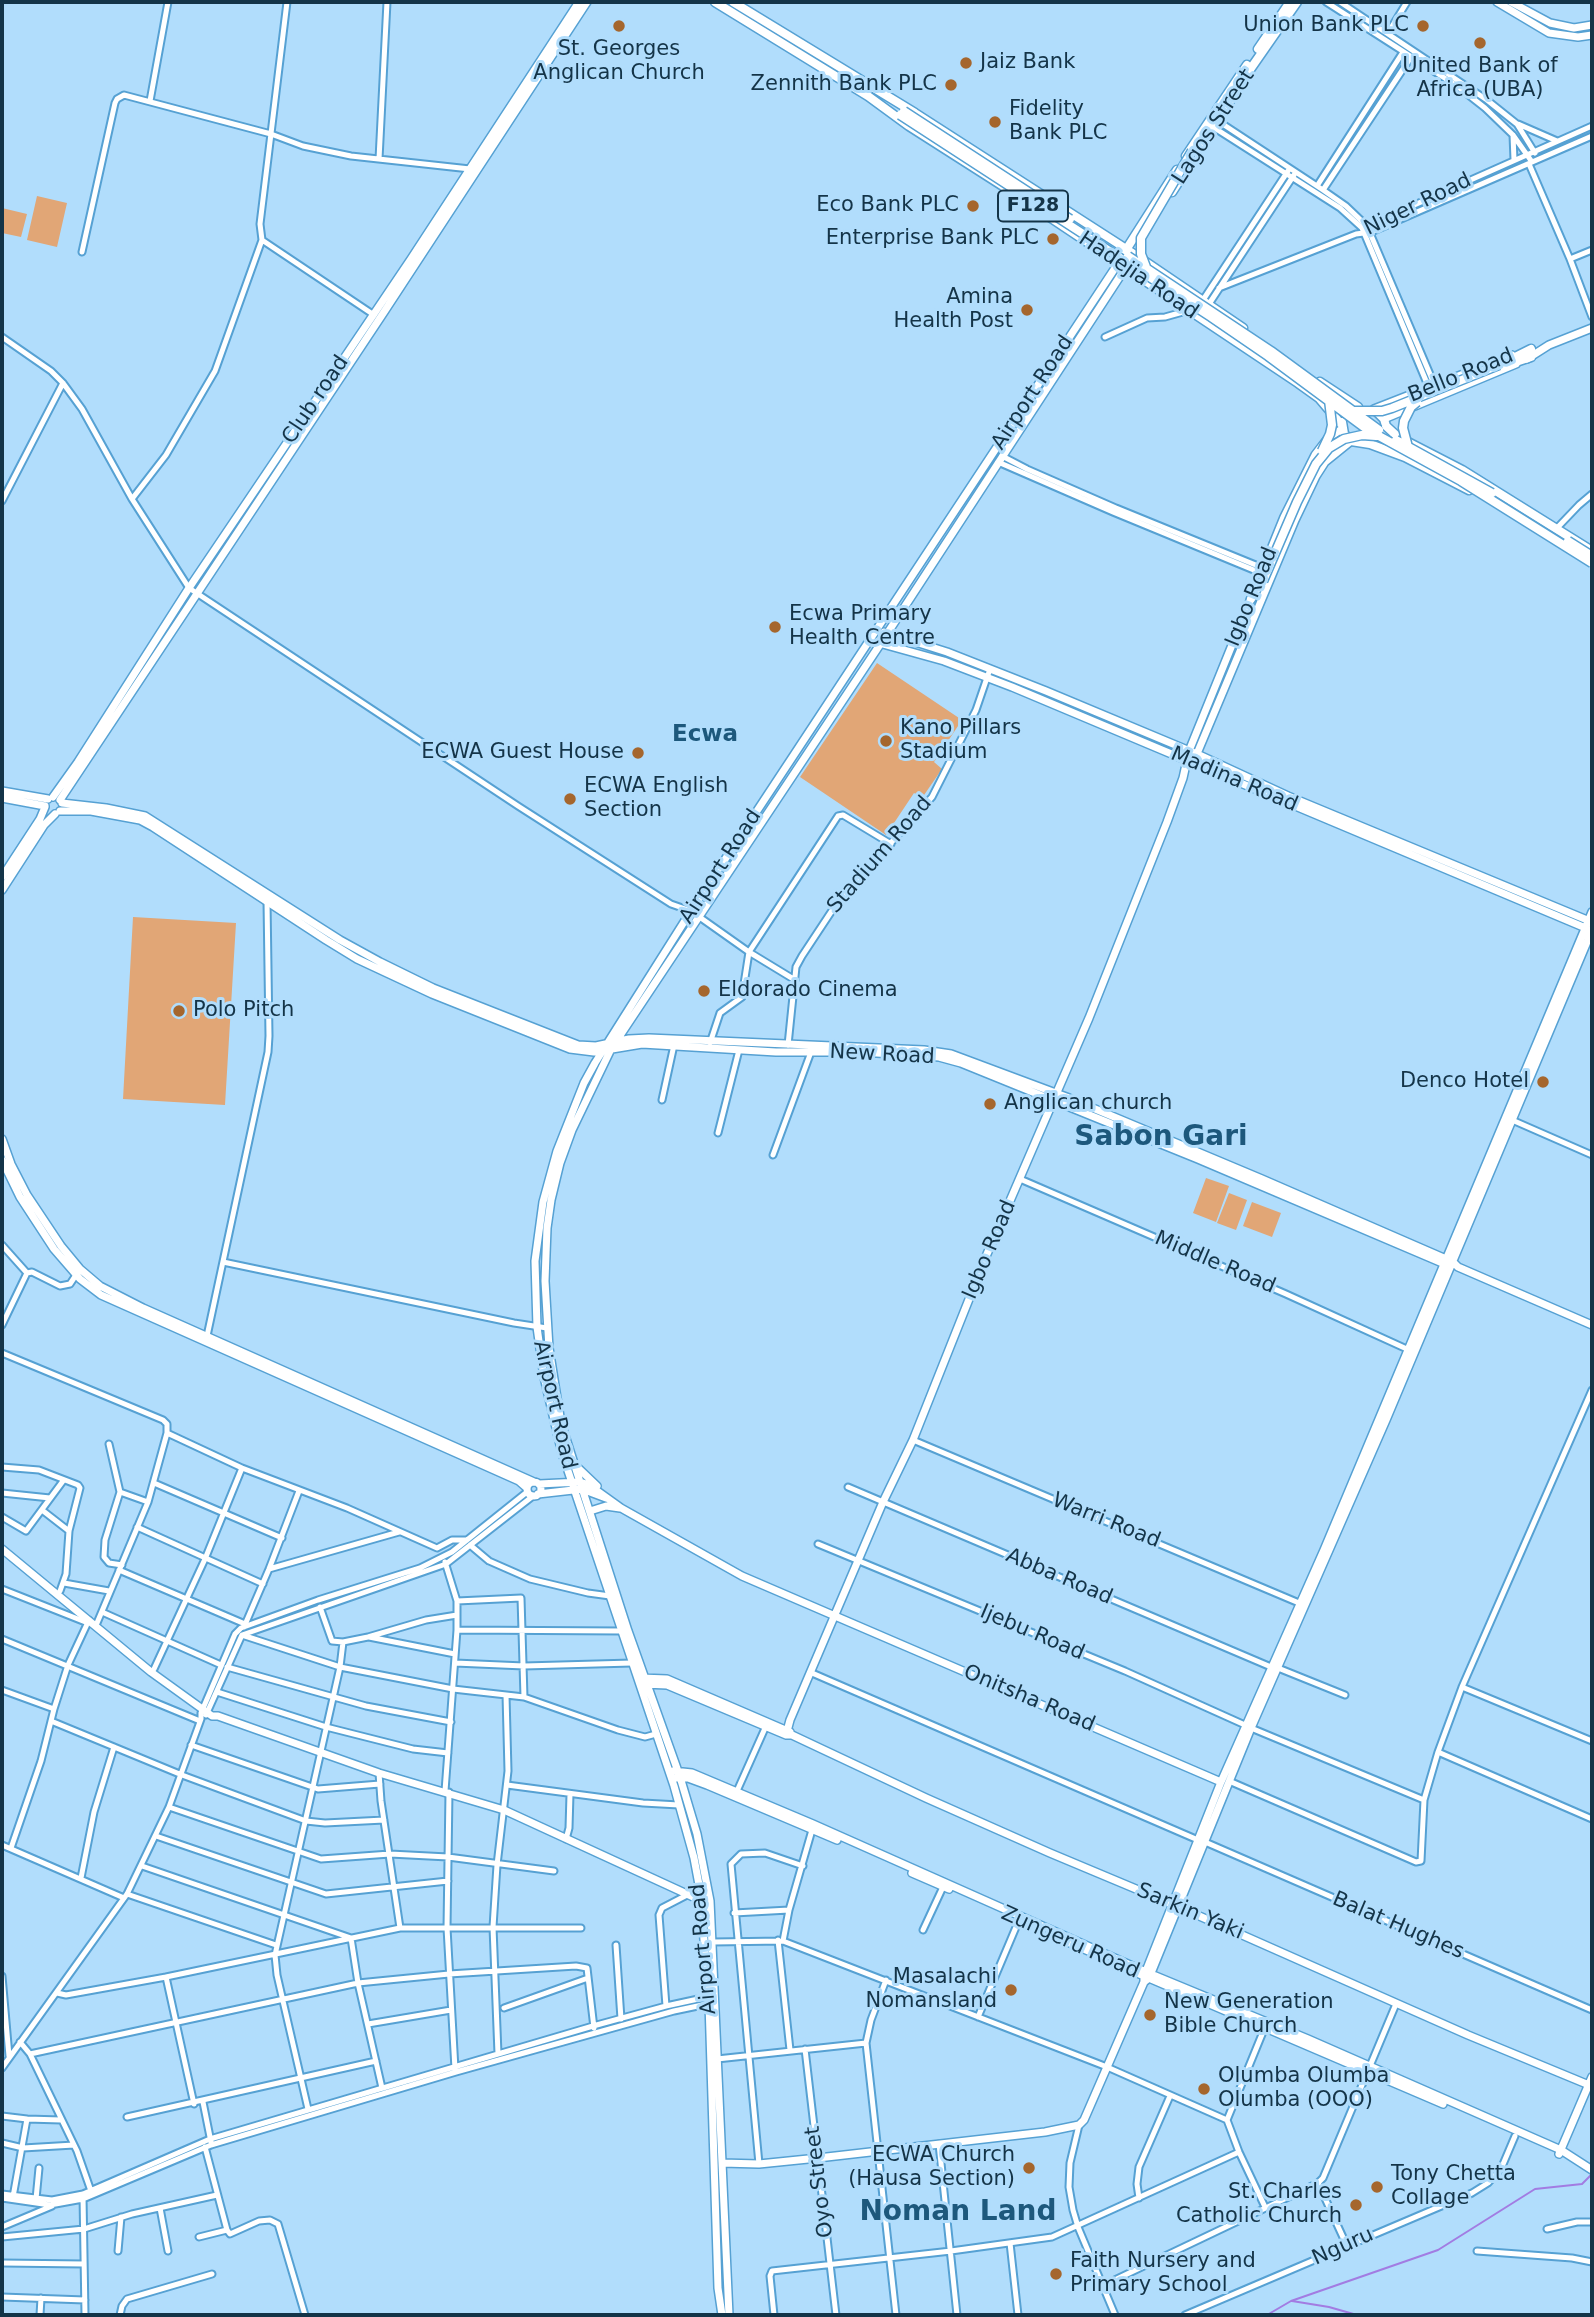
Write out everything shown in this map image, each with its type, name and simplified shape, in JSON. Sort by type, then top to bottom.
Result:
[{"type":"main road","name":"Club road","points":[[53,805],[189,588],[379,312],[470,169],[552,49],[579,2]]},
{"type":"main road","points":[[2,890],[44,825],[53,805],[198,594],[379,312],[552,49],[587,2]]},
{"type":"main road","name":"Hadejia Road","points":[[715,2],[879,104],[1190,310],[1319,398],[1342,427]]},
{"type":"main road","name":"Hadejia Road","points":[[733,2],[915,113],[1130,251],[1355,409]]},
{"type":"main road","name":"Lagos Street","points":[[1130,251],[1211,116],[1290,2]]},
{"type":"main road","name":"Lagos Street","points":[[1130,251],[1297,2]]},
{"type":"main road","points":[[1497,2],[1549,33],[1578,37],[1592,35]]},
{"type":"main road","points":[[1511,2],[1550,23],[1574,28],[1592,25]]},
{"type":"main road","points":[[882,94],[902,113],[1211,317],[1378,436],[1461,481],[1592,565]]},
{"type":"main road","points":[[879,104],[902,113],[1148,270],[1271,351],[1408,447],[1463,476],[1592,554]]},
{"type":"main road","points":[[1148,270],[1141,254],[1141,238],[1199,141],[1213,128]]},
{"type":"main road","points":[[1122,264],[1130,251]]},
{"type":"main road","name":"Airport Road","points":[[695,914],[881,643],[1122,264]]},
{"type":"main road","name":"Airport Road","points":[[722,2315],[719,2288],[710,1901],[702,1858],[590,1511],[562,1453],[544,1377],[537,1327],[535,1261],[547,1178],[584,1083],[871,640],[1122,264]]},
{"type":"main road","name":"Bello Road","points":[[1385,423],[1531,353],[1592,328]]},
{"type":"main road","points":[[1408,447],[1403,428],[1406,414],[1411,407],[1439,392],[1531,353]]},
{"type":"main road","name":"Bello Road","points":[[1374,409],[1531,353]]},
{"type":"main road","points":[[1342,427],[1344,415],[1355,409],[1382,411],[1500,366]]},
{"type":"main road","points":[[1255,601],[1262,576],[1302,484],[1330,434],[1333,419],[1329,401]]},
{"type":"main road","name":"F128","points":[[1355,409],[1374,409]]},
{"type":"main road","points":[[1374,409],[1403,440],[1462,470],[1557,528],[1592,554]]},
{"type":"main road","points":[[1370,444],[1380,439],[1385,423]]},
{"type":"main road","name":"F128","points":[[1342,427],[1346,438],[1351,441]]},
{"type":"main road","name":"Igbo Road","points":[[1262,576],[1295,492],[1310,463],[1321,445],[1342,427]]},
{"type":"main road","points":[[1262,576],[1316,464],[1329,448],[1344,439],[1363,435],[1378,436]]},
{"type":"main road","points":[[1351,441],[1370,444],[1405,457],[1475,493],[1592,565]]},
{"type":"main road","name":"Igbo Road","points":[[786,1732],[883,1502],[913,1440],[1093,1007],[1255,601],[1316,476],[1325,462],[1351,441]]},
{"type":"main road","name":"Madina Road","points":[[877,631],[990,669],[1193,753],[1339,821]]},
{"type":"main road","name":"Madina Road","points":[[871,640],[987,677],[1591,927]]},
{"type":"main road","points":[[2,791],[53,805]]},
{"type":"main road","points":[[2,798],[141,817],[340,940],[433,988],[578,1045],[609,1047]]},
{"type":"main road","points":[[2,877],[40,818],[53,805]]},
{"type":"main road","points":[[722,2163],[759,2164],[1045,2132],[1079,2125],[1087,2114],[1147,1976],[1248,1727],[1512,1120],[1591,927],[1592,912]]},
{"type":"main road","points":[[1274,1667],[1299,1603],[1342,1513],[1409,1350],[1451,1264],[1591,927]]},
{"type":"main road","name":"New Road","points":[[609,1047],[649,1038],[739,1050],[788,1045],[939,1054],[1054,1097],[1592,1325]]},
{"type":"main road","name":"New Road","points":[[609,1047],[634,1044],[710,1045],[811,1052],[876,1050]]},
{"type":"main road","points":[[2,1139],[27,1195],[90,1287],[112,1301],[519,1481],[531,1493]]},
{"type":"main road","points":[[2,1160],[20,1197],[54,1249],[78,1272],[110,1291],[207,1336],[537,1483],[541,1489],[531,1493]]},
{"type":"main road","name":"Airport Road","points":[[542,1227],[547,1328],[559,1411],[574,1464],[577,1486],[610,1596],[632,1663],[643,1681],[656,1734],[674,1774],[702,1901],[717,2059],[729,2315]]},
{"type":"main road","points":[[574,1464],[612,1501]]},
{"type":"main road","points":[[531,1493],[530,1483],[537,1483],[577,1486],[605,1494]]},
{"type":"main road","points":[[531,1493],[577,1486],[612,1501]]},
{"type":"main road","name":"Onitsha Road","points":[[612,1501],[730,1570],[835,1618],[1225,1781]]},
{"type":"main road","points":[[590,1511],[606,1506],[621,1508]]},
{"type":"main road","points":[[2,1547],[60,1591],[91,1621],[154,1669],[204,1713]]},
{"type":"main road","points":[[2,1547],[204,1713],[379,1773],[504,1810],[702,1901]]},
{"type":"main road","points":[[643,1681],[667,1679],[786,1732]]},
{"type":"main road","name":"Sarkin Yaki","points":[[643,1681],[667,1685],[786,1732],[926,1798],[1396,2004],[1589,2085]]},
{"type":"main road","points":[[674,1774],[692,1773],[737,1791],[1147,1976],[1560,2152],[1592,2077]]},
{"type":"main road","name":"Zungeru Road","points":[[674,1774],[812,1829],[1265,2027],[1369,2069],[1515,2136],[1560,2152],[1592,2172]]},
{"type":"street","points":[[150,101],[168,2]]},
{"type":"street","points":[[132,499],[166,455],[215,371],[262,240],[260,223],[287,2]]},
{"type":"street","points":[[379,159],[387,2]]},
{"type":"street","points":[[1326,2],[1486,107],[1513,135],[1527,155],[1592,317]]},
{"type":"street","points":[[1340,2],[1454,76],[1517,124],[1556,141]]},
{"type":"street","points":[[1388,33],[1407,2]]},
{"type":"street","points":[[1320,188],[1345,141],[1403,52]]},
{"type":"street","points":[[1320,188],[1411,57]]},
{"type":"street","points":[[82,252],[115,103],[124,95],[271,134],[303,146],[379,159],[470,169]]},
{"type":"street","points":[[1517,124],[1539,159]]},
{"type":"street","name":"Niger Road","points":[[1366,230],[1592,126]]},
{"type":"street","points":[[1213,128],[1288,171],[1366,230]]},
{"type":"street","points":[[1513,135],[1514,160]]},
{"type":"street","name":"Niger Road","points":[[1219,288],[1592,136]]},
{"type":"street","points":[[1345,141],[1352,145]]},
{"type":"street","points":[[1206,302],[1288,171]]},
{"type":"street","points":[[1294,175],[1320,188],[1346,206],[1366,230],[1432,388]]},
{"type":"street","points":[[1206,302],[1219,288],[1224,274],[1294,175]]},
{"type":"street","points":[[262,240],[379,312]]},
{"type":"street","points":[[1570,259],[1592,250]]},
{"type":"street","points":[[1105,337],[1147,318],[1165,317],[1190,310]]},
{"type":"street","points":[[2,337],[63,383],[82,409],[132,499],[189,588],[518,806],[671,904],[695,914],[795,980]]},
{"type":"street","points":[[2,501],[63,383]]},
{"type":"street","points":[[1000,459],[1113,512],[1262,576]]},
{"type":"street","points":[[2,479],[11,484]]},
{"type":"street","points":[[1557,528],[1592,494]]},
{"type":"street","name":"Stadium Road","points":[[788,1045],[796,967],[830,912],[940,785],[976,710],[990,669]]},
{"type":"street","points":[[710,1045],[720,1013],[742,997],[749,952],[838,816],[843,815],[891,844]]},
{"type":"street","points":[[207,1336],[268,1052],[269,898]]},
{"type":"street","points":[[662,1100],[674,1045]]},
{"type":"street","points":[[718,1133],[739,1050]]},
{"type":"street","points":[[773,1155],[811,1052]]},
{"type":"street","points":[[1512,1120],[1592,1156]]},
{"type":"street","name":"Middle Road","points":[[1020,1179],[1409,1350]]},
{"type":"street","points":[[2,1245],[27,1273]]},
{"type":"street","points":[[223,1262],[547,1328]]},
{"type":"street","points":[[27,1273],[32,1272],[60,1286],[66,1286],[78,1272]]},
{"type":"street","points":[[2,1325],[27,1273]]},
{"type":"street","points":[[2,1353],[167,1424],[167,1433],[148,1502],[102,1612],[91,1621],[68,1665],[41,1761],[11,1848]]},
{"type":"street","points":[[1424,1800],[1462,1687],[1592,1390]]},
{"type":"street","points":[[167,1433],[242,1468],[299,1492],[347,1508],[437,1548],[452,1541],[468,1543],[489,1561],[530,1579],[610,1596]]},
{"type":"street","name":"Warri Road","points":[[913,1440],[1299,1603]]},
{"type":"street","points":[[109,1444],[120,1492],[105,1540],[104,1557],[108,1563],[245,1626]]},
{"type":"street","points":[[2,1467],[39,1470],[80,1488],[69,1531],[64,1583],[60,1591]]},
{"type":"street","points":[[154,1669],[205,1559],[242,1468]]},
{"type":"street","points":[[2,1517],[26,1531],[63,1481]]},
{"type":"street","points":[[154,1483],[282,1538]]},
{"type":"street","name":"Abba Road","points":[[848,1487],[1345,1695]]},
{"type":"street","points":[[120,1492],[148,1502]]},
{"type":"street","points":[[245,1626],[299,1492]]},
{"type":"street","points":[[2,1493],[50,1498]]},
{"type":"street","points":[[2,2068],[126,1896],[169,1807],[224,1666],[242,1635],[446,1564],[531,1493]]},
{"type":"street","points":[[42,1510],[69,1531]]},
{"type":"street","points":[[137,1527],[263,1584]]},
{"type":"street","points":[[269,1569],[399,1532]]},
{"type":"street","points":[[204,1713],[217,1692],[235,1634],[245,1626],[420,1568],[468,1543]]},
{"type":"street","name":"Ijebu Road","points":[[818,1544],[1125,1671],[1248,1727],[1424,1800]]},
{"type":"street","points":[[443,1556],[457,1601],[447,1791],[447,1928],[455,2069]]},
{"type":"street","points":[[64,1583],[109,1591]]},
{"type":"street","points":[[2,1589],[91,1621]]},
{"type":"street","points":[[457,1601],[521,1598],[524,1697]]},
{"type":"street","points":[[320,1607],[332,1641],[343,1642],[425,1620],[457,1615]]},
{"type":"street","points":[[102,1612],[224,1666],[333,1698],[395,1713],[451,1722]]},
{"type":"street","points":[[457,1630],[622,1631]]},
{"type":"street","points":[[242,1635],[340,1667],[453,1689],[524,1697],[618,1730],[645,1737],[656,1734]]},
{"type":"street","points":[[368,1637],[456,1654]]},
{"type":"street","points":[[2,1639],[204,1713]]},
{"type":"street","points":[[308,2109],[299,2080],[275,1955],[340,1667],[343,1642]]},
{"type":"street","points":[[455,1663],[524,1666],[632,1663]]},
{"type":"street","name":"Balat Hughes","points":[[811,1673],[1592,2010]]},
{"type":"street","points":[[1462,1687],[1592,1741]]},
{"type":"street","points":[[2,1690],[54,1709]]},
{"type":"street","points":[[217,1692],[326,1727],[414,1749],[448,1753]]},
{"type":"street","points":[[498,2054],[493,1927],[496,1865],[507,1785],[506,1695]]},
{"type":"street","points":[[51,1721],[182,1775],[306,1821],[325,1823],[384,1820]]},
{"type":"street","points":[[737,1791],[766,1726]]},
{"type":"street","points":[[191,1745],[324,1790],[380,1784]]},
{"type":"street","points":[[81,1878],[94,1812],[114,1748]]},
{"type":"street","points":[[1438,1752],[1592,1819]]},
{"type":"street","points":[[379,1773],[400,1928]]},
{"type":"street","name":"Onitsha Road","points":[[1225,1781],[1416,1862],[1422,1861],[1424,1800]]},
{"type":"street","points":[[507,1785],[679,1805]]},
{"type":"street","points":[[566,1839],[570,1794]]},
{"type":"street","points":[[169,1807],[329,1859],[390,1854],[448,1857],[554,1871]]},
{"type":"street","points":[[790,2050],[780,1940],[812,1829]]},
{"type":"street","points":[[156,1836],[291,1883],[331,1894],[448,1881]]},
{"type":"street","points":[[2,1845],[126,1896],[276,1945]]},
{"type":"street","points":[[759,2164],[731,1864],[736,1857],[765,1853],[803,1866]]},
{"type":"street","points":[[142,1866],[351,1938]]},
{"type":"street","points":[[923,1930],[943,1887]]},
{"type":"street","points":[[666,2006],[659,1914],[662,1908],[689,1894]]},
{"type":"street","points":[[734,1913],[789,1910]]},
{"type":"street","points":[[978,2017],[1019,1920]]},
{"type":"street","points":[[57,1993],[66,1995],[166,1977],[400,1928],[581,1928]]},
{"type":"street","points":[[351,1938],[358,1983],[382,2088]]},
{"type":"street","points":[[713,1942],[780,1940],[1107,2067],[1227,2120]]},
{"type":"street","points":[[615,1945],[621,2019]]},
{"type":"street","points":[[30,2054],[358,1983],[449,1974],[585,1966],[594,2030]]},
{"type":"street","points":[[2,1976],[9,2056]]},
{"type":"street","points":[[166,1977],[194,2104]]},
{"type":"street","points":[[504,2008],[588,1978]]},
{"type":"street","points":[[886,1980],[871,2020],[866,2043],[896,2315]]},
{"type":"street","points":[[36,2201],[83,2197],[91,2191],[209,2144],[308,2109],[594,2030],[666,2006],[712,2000]]},
{"type":"street","points":[[2,2227],[55,2204],[83,2197],[209,2144],[498,2054],[712,2000]]},
{"type":"street","points":[[1102,2286],[1318,2183],[1323,2178],[1396,2004]]},
{"type":"street","points":[[368,2024],[451,2010]]},
{"type":"street","points":[[1265,2027],[1227,2120],[1265,2207]]},
{"type":"street","points":[[20,2042],[30,2054],[74,2145],[91,2191]]},
{"type":"street","points":[[717,2059],[866,2043]]},
{"type":"street","name":"Oyo Street","points":[[805,2049],[836,2315]]},
{"type":"street","points":[[127,2118],[376,2061]]},
{"type":"street","points":[[1139,2198],[1139,2167],[1170,2096]]},
{"type":"street","points":[[203,2102],[217,2195],[227,2230],[230,2234],[260,2221],[270,2220],[278,2224],[305,2315]]},
{"type":"street","points":[[2,2116],[61,2120]]},
{"type":"street","points":[[13,2198],[27,2119]]},
{"type":"street","points":[[1079,2125],[1070,2162],[1069,2187],[1078,2227],[1115,2315]]},
{"type":"street","name":"Nguru","points":[[1185,2315],[1472,2193],[1488,2183],[1502,2169],[1515,2136]]},
{"type":"street","points":[[2,2143],[23,2148],[74,2145]]},
{"type":"street","points":[[939,2144],[957,2315]]},
{"type":"street","points":[[774,2315],[770,2272],[1052,2237],[1239,2152]]},
{"type":"street","points":[[36,2201],[39,2168]]},
{"type":"street","points":[[1318,2183],[1348,2246]]},
{"type":"street","points":[[2,2237],[84,2229],[121,2217],[217,2195]]},
{"type":"street","points":[[2,2196],[55,2204]]},
{"type":"street","points":[[83,2197],[85,2315]]},
{"type":"street","points":[[160,2208],[168,2251]]},
{"type":"street","points":[[118,2252],[121,2217]]},
{"type":"street","points":[[1547,2229],[1577,2222],[1592,2222]]},
{"type":"street","points":[[199,2237],[227,2230]]},
{"type":"street","points":[[1010,2243],[1018,2315]]},
{"type":"street","points":[[1477,2251],[1592,2262]]},
{"type":"street","points":[[2,2263],[84,2264]]},
{"type":"street","points":[[120,2315],[127,2299],[212,2274]]},
{"type":"street","points":[[2,2297],[85,2300]]},
{"type":"street","points":[[40,2315],[41,2298]]},
{"type":"shaded area","points":[[37,196],[67,203],[57,247],[27,240]]},
{"type":"shaded area","points":[[2,208],[27,214],[21,237],[2,233]]},
{"type":"shaded area","name":"Kano Pillars Stadium","points":[[877,663],[962,720],[934,762],[942,769],[922,798],[914,793],[886,835],[800,777]]},
{"type":"shaded area","name":"Polo Pitch","points":[[133,917],[236,923],[225,1105],[123,1099]]},
{"type":"shaded area","points":[[1206,1178],[1229,1186],[1216,1222],[1193,1213]]},
{"type":"shaded area","points":[[1229,1193],[1247,1200],[1236,1230],[1217,1223]]},
{"type":"shaded area","points":[[1252,1202],[1281,1213],[1272,1237],[1243,1226]]},
{"type":"waterway","points":[[1267,2315],[1291,2301],[1438,2250],[1535,2189],[1582,2184],[1592,2174]]},
{"type":"waterway","points":[[1292,2301],[1357,2315]]},
{"type":"place","name":"St. Georges Anglican Church","points":[[619,26]]},
{"type":"place","name":"Union Bank PLC","points":[[1423,26]]},
{"type":"place","name":"United Bank of Africa (UBA)","points":[[1480,43]]},
{"type":"place","name":"Jaiz Bank","points":[[966,63]]},
{"type":"place","name":"Zennith Bank PLC","points":[[951,85]]},
{"type":"place","name":"Fidelity Bank PLC","points":[[995,122]]},
{"type":"place","name":"Eco Bank PLC","points":[[973,206]]},
{"type":"place","name":"Enterprise Bank PLC","points":[[1053,239]]},
{"type":"place","name":"Amina Health Post","points":[[1027,310]]},
{"type":"place","name":"Ecwa Primary Health Centre","points":[[775,627]]},
{"type":"place","name":"Kano Pillars Stadium","points":[[886,741]]},
{"type":"place","name":"ECWA Guest House","points":[[638,753]]},
{"type":"place","name":"ECWA English Section","points":[[570,799]]},
{"type":"place","name":"Eldorado Cinema","points":[[704,991]]},
{"type":"place","name":"Polo Pitch","points":[[179,1011]]},
{"type":"place","name":"Denco Hotel","points":[[1543,1082]]},
{"type":"place","name":"Anglican church","points":[[990,1104]]},
{"type":"place","name":"Masalachi Nomansland","points":[[1011,1990]]},
{"type":"place","name":"New Generation Bible Church","points":[[1150,2015]]},
{"type":"place","name":"Olumba Olumba Olumba (OOO)","points":[[1204,2089]]},
{"type":"place","name":"ECWA Church (Hausa Section)","points":[[1029,2168]]},
{"type":"place","name":"Tony Chetta Collage","points":[[1377,2187]]},
{"type":"place","name":"St. Charles Catholic Church","points":[[1356,2205]]},
{"type":"place","name":"Faith Nursery and Primary School","points":[[1056,2274]]},
{"type":"district","name":"Ecwa","points":[[705,735]]},
{"type":"district","name":"Sabon Gari","points":[[1161,1138]]},
{"type":"district","name":"Noman Land","points":[[958,2213]]}]
